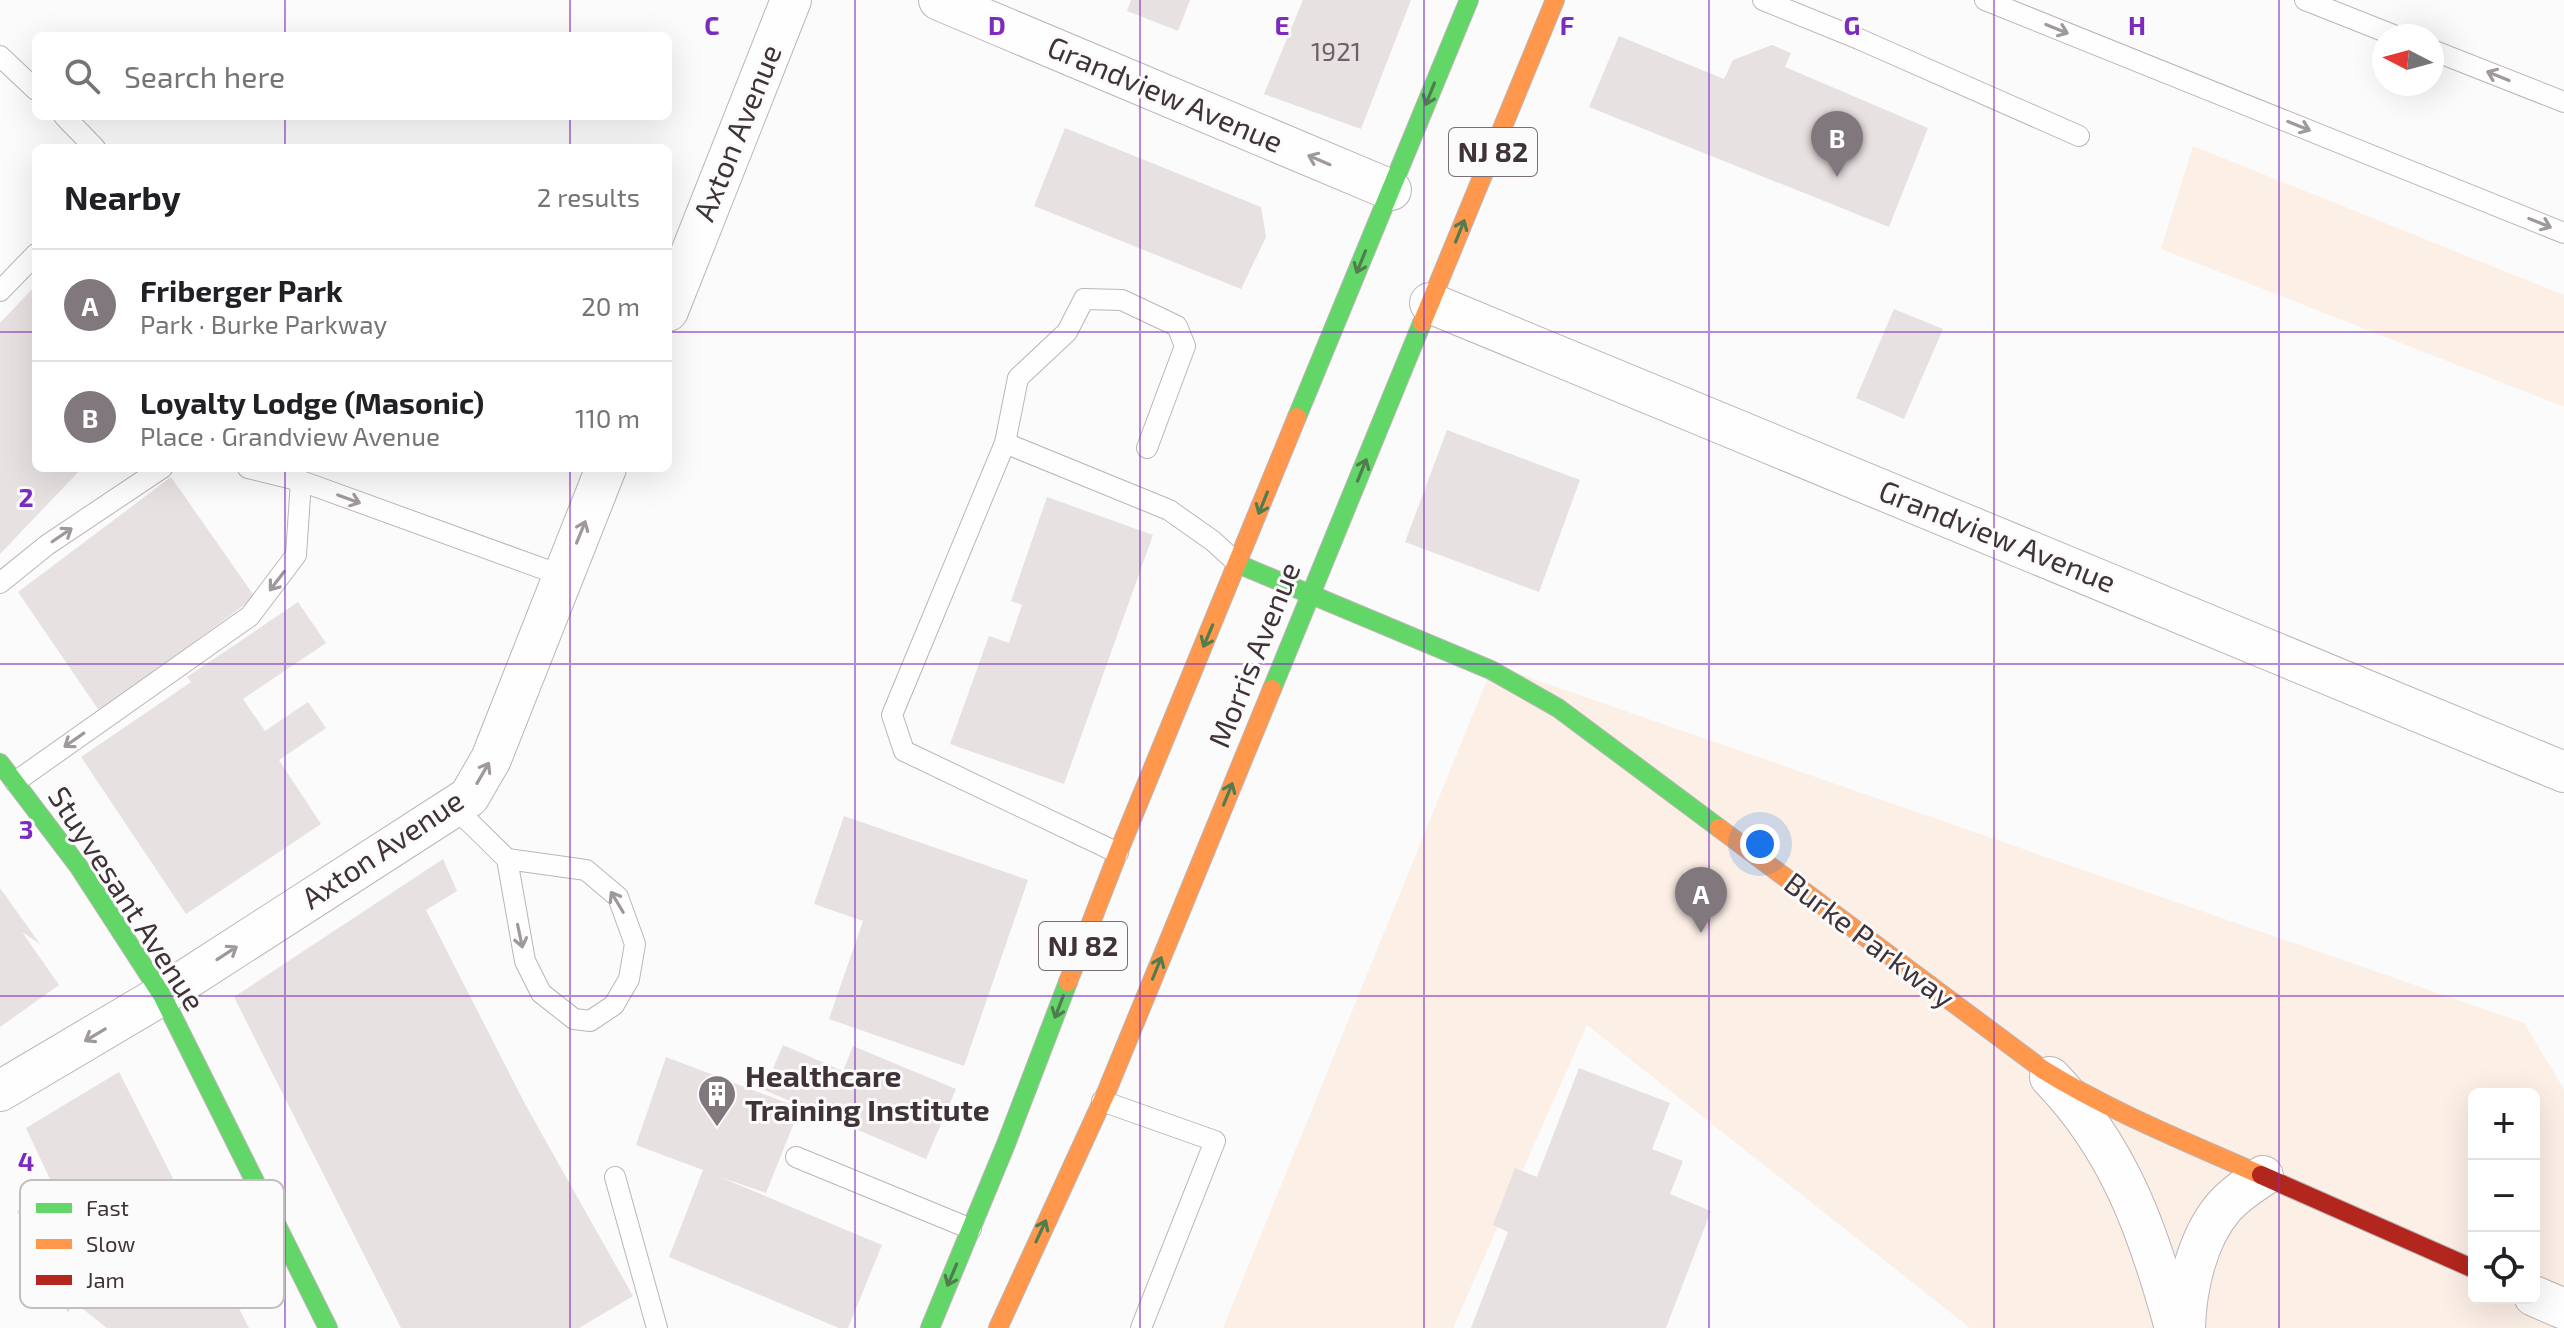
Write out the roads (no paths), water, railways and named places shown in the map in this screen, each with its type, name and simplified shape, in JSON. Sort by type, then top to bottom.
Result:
[{"type":"main road","name":"Morris Avenue","points":[[930,1328],[1039,1060],[1118,853],[1469,0]]},
{"type":"main road","name":"Morris Avenue","points":[[998,1328],[1102,1101],[1555,0]]},
{"type":"main road","name":"Burke Parkway","points":[[1238,564],[1476,663],[1558,708],[2042,1069],[2105,1105],[2468,1266]]},
{"type":"main road","name":"Stuyvesant Avenue","points":[[0,763],[79,867],[162,995],[254,1180]]},
{"type":"main road","name":"Stuyvesant Avenue","points":[[284,1240],[328,1328]]},
{"type":"street","name":"Axton Avenue","points":[[672,301],[791,0]]},
{"type":"street","name":"Grandview Avenue","points":[[939,0],[1391,190]]},
{"type":"street","name":"Grandview Avenue","points":[[1430,303],[2564,772]]},
{"type":"street","name":"Axton Avenue","points":[[0,1091],[162,995],[469,797],[491,759],[604,472]]},
{"type":"street","points":[[2042,1069],[2066,1094],[2098,1137],[2129,1190],[2150,1245],[2175,1328]]},
{"type":"street","points":[[2185,1328],[2191,1283],[2209,1229],[2223,1208],[2263,1176]]},
{"type":"street","points":[[2540,1299],[2564,1309]]},
{"type":"lane","points":[[1763,0],[2079,136]]},
{"type":"lane","points":[[1985,0],[2564,233]]},
{"type":"lane","points":[[2305,0],[2372,27]]},
{"type":"lane","points":[[2444,55],[2564,102]]},
{"type":"lane","points":[[0,56],[32,86]]},
{"type":"lane","points":[[68,120],[92,144]]},
{"type":"lane","points":[[0,291],[32,258]]},
{"type":"lane","points":[[1118,853],[904,751],[892,715],[1005,443],[1018,378],[1067,332],[1084,299],[1122,300],[1177,326],[1185,346],[1147,448]]},
{"type":"lane","points":[[1005,443],[1169,510],[1213,541],[1238,564]]},
{"type":"lane","points":[[0,583],[47,545],[156,472]]},
{"type":"lane","points":[[264,472],[301,481],[563,576]]},
{"type":"lane","points":[[15,782],[250,616],[296,555],[301,481]]},
{"type":"lane","points":[[454,807],[507,859],[525,961],[541,993],[574,1019],[590,1021],[614,1005],[629,979],[635,944],[618,897],[586,870],[507,859]]},
{"type":"lane","points":[[1102,1101],[1215,1141],[1141,1328]]},
{"type":"lane","points":[[796,1157],[971,1229]]},
{"type":"lane","points":[[615,1177],[657,1328]]},
{"type":"place","name":"Loyalty Lodge (Masonic)","points":[[1837,177]]},
{"type":"place","name":"Friberger Park","points":[[1701,933]]},
{"type":"place","name":"Healthcare Training Institute","points":[[717,1128]]}]
